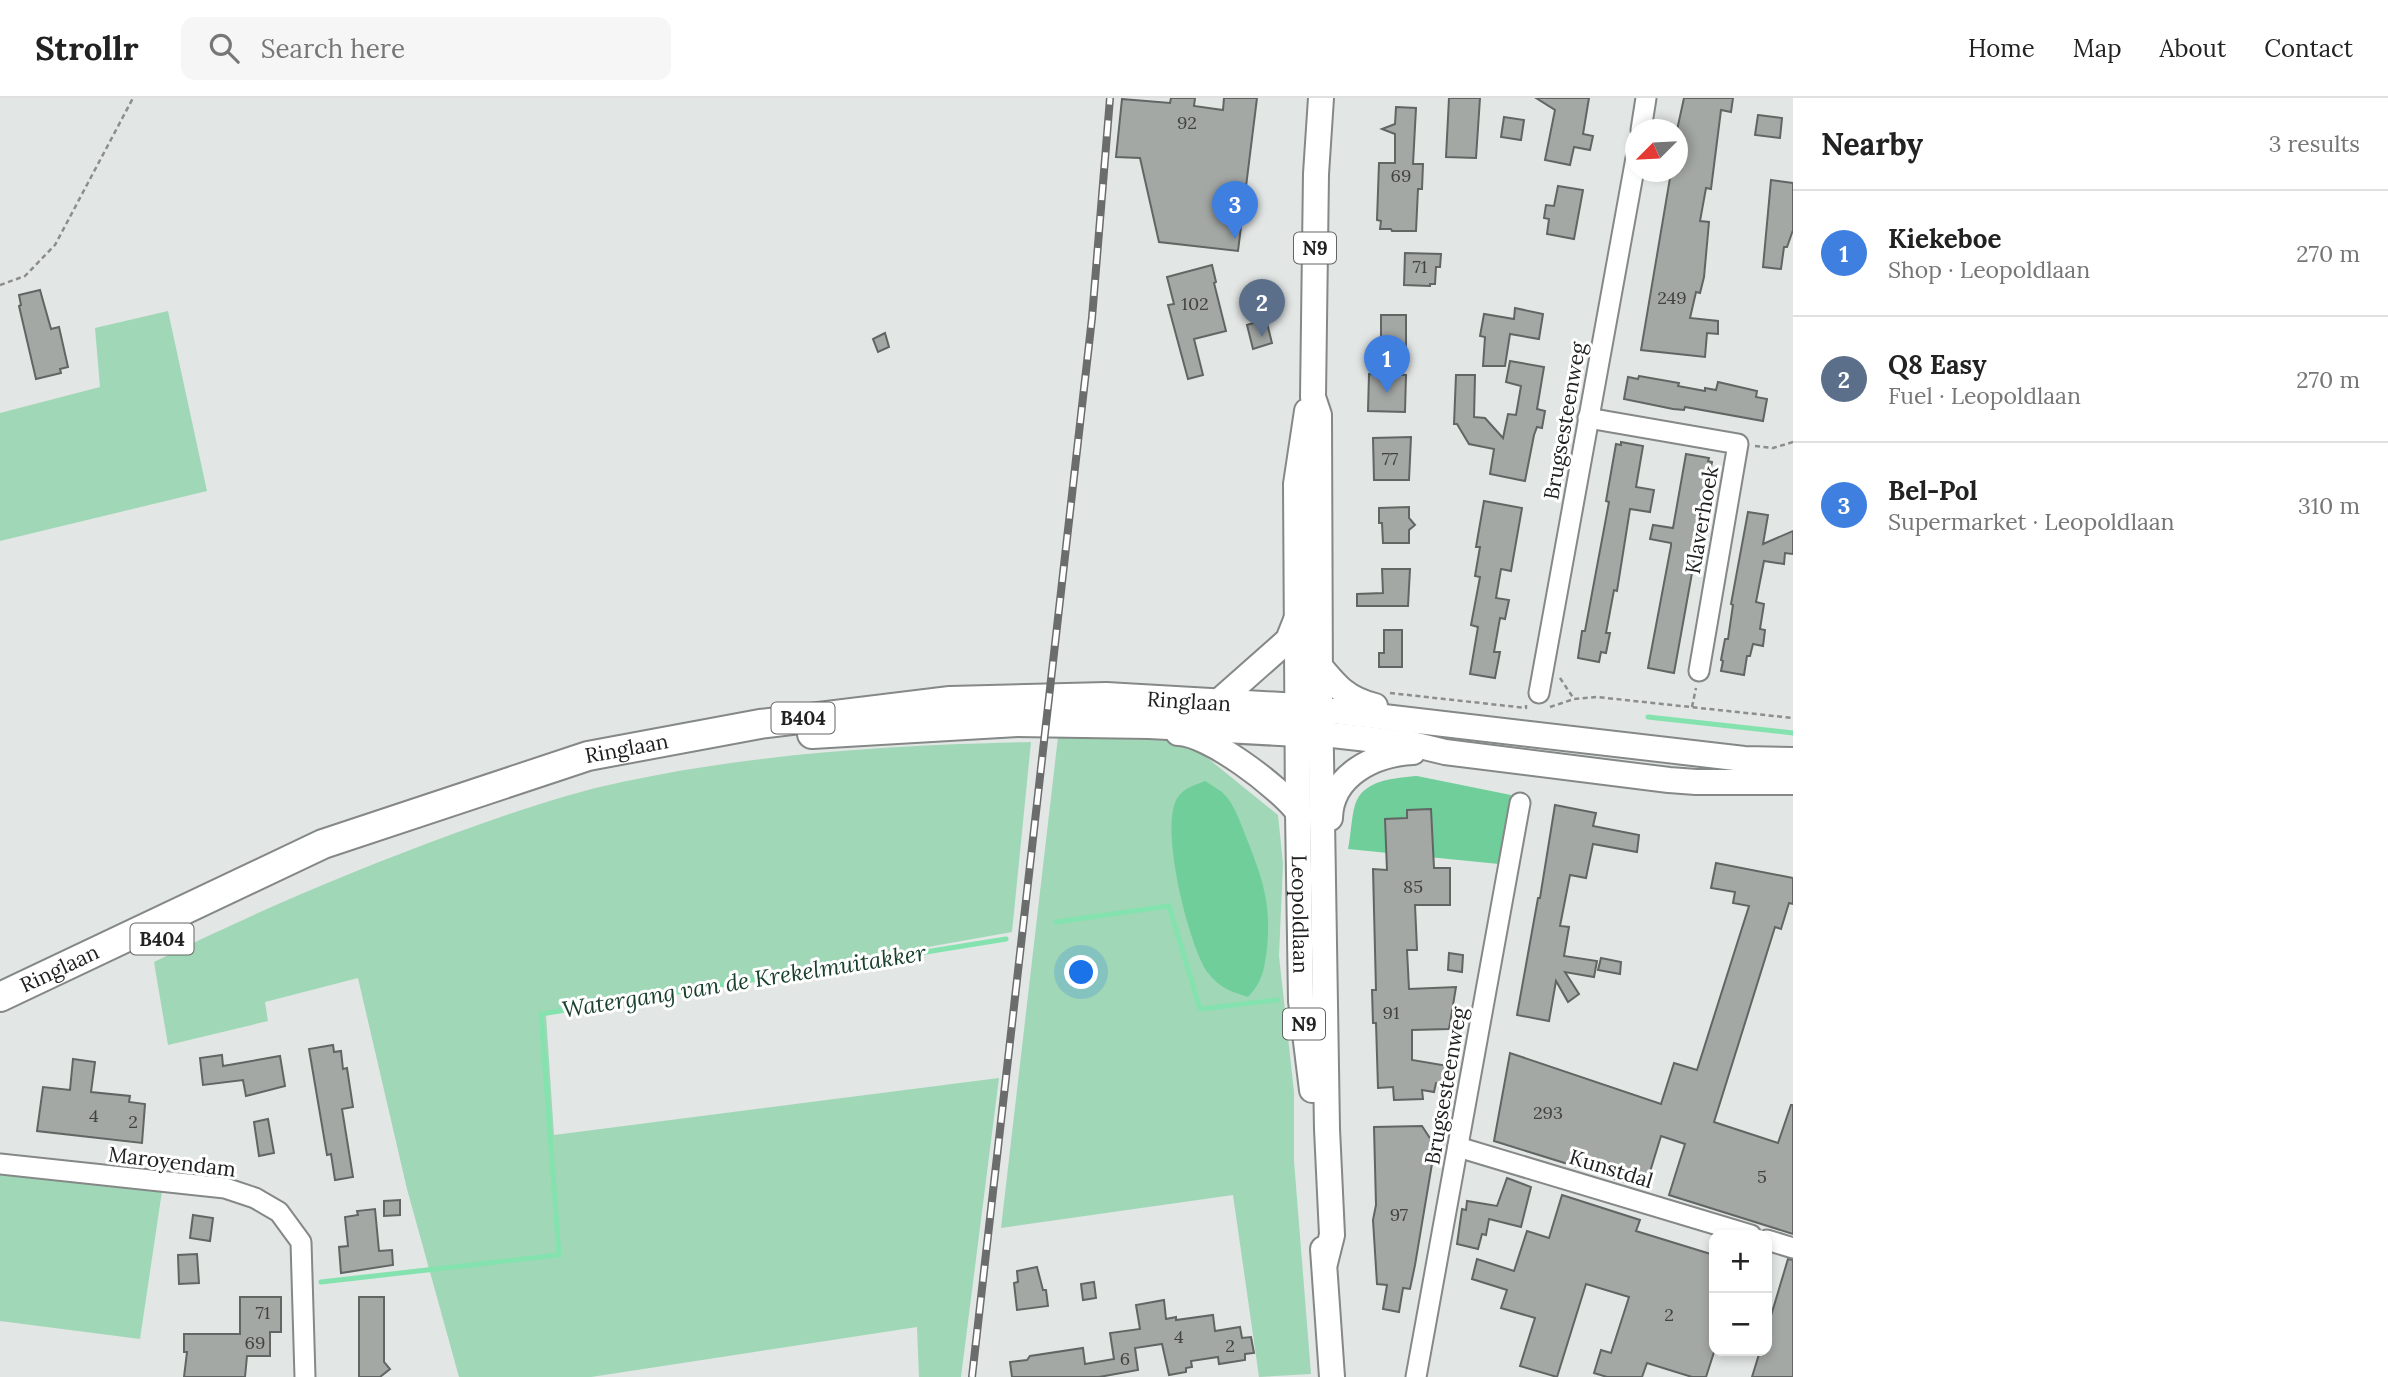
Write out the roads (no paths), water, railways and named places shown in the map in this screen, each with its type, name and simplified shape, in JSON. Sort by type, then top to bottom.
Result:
[{"type":"highway","name":"Ringlaan","points":[[0,997],[323,844],[588,756],[760,724],[910,704],[1075,697],[1218,702],[1310,721]]},
{"type":"highway","name":"Ringlaan","points":[[0,1017],[324,862],[599,771],[763,741],[832,732],[1017,722],[1310,721]]},
{"type":"main road","name":"Leopoldlaan","points":[[1321,98],[1316,174],[1313,397],[1319,415],[1320,665],[1298,812],[1301,1001],[1311,1085],[1318,1217],[1325,1263],[1332,1377]]},
{"type":"main road","name":"Leopoldlaan","points":[[1313,397],[1306,413],[1296,484],[1298,616],[1323,841],[1332,1236],[1325,1263]]},
{"type":"main road","points":[[1218,702],[1287,640],[1298,616]]},
{"type":"main road","points":[[1320,665],[1340,690],[1356,701],[1375,705],[1398,718]]},
{"type":"main road","name":"Ringlaan","points":[[1310,721],[1398,718],[1744,759],[1793,760]]},
{"type":"main road","name":"Ringlaan","points":[[1310,721],[1445,752],[1669,780],[1793,782]]},
{"type":"main road","points":[[1149,723],[1161,733],[1189,733],[1206,740],[1278,791],[1298,812]]},
{"type":"main road","points":[[1323,841],[1330,821],[1334,795],[1360,767],[1382,756],[1409,752],[1445,752]]},
{"type":"street","points":[[1643,119],[1646,98]]},
{"type":"street","name":"Brugsesteenweg","points":[[1541,699],[1588,418],[1632,182]]},
{"type":"street","name":"Klaverhoek","points":[[1588,418],[1738,444],[1699,671]]},
{"type":"street","name":"Brugsesteenweg","points":[[1415,1377],[1520,803]]},
{"type":"street","name":"Kunstdal","points":[[1458,1147],[1734,1230]]},
{"type":"street","name":"Maroyendam","points":[[0,1164],[225,1188],[255,1198],[279,1212],[301,1242],[305,1377]]},
{"type":"street","points":[[1772,1242],[1793,1248]]},
{"type":"waterway","points":[[1648,717],[1793,733]]},
{"type":"waterway","points":[[1056,922],[1169,906],[1200,1009],[1277,1000]]},
{"type":"waterway","name":"Watergang van de Krekelmuitakker","points":[[321,1282],[559,1255],[541,1014],[1006,939]]},
{"type":"railway","points":[[972,1377],[1092,318],[1110,98]]},
{"type":"place","name":"Bel-Pol","points":[[1235,239]]},
{"type":"place","name":"Q8 Easy","points":[[1262,337]]},
{"type":"place","name":"Kiekeboe","points":[[1387,393]]}]
